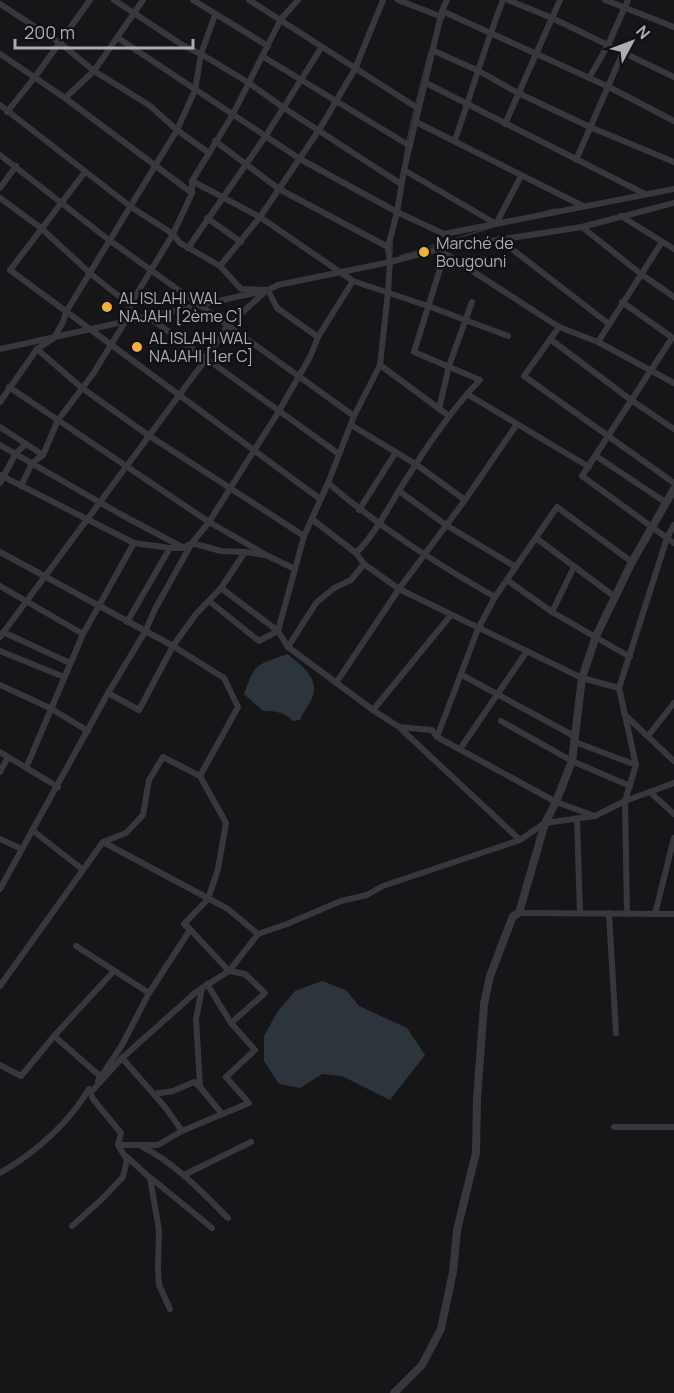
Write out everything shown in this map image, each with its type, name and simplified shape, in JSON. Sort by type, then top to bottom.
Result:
[{"type":"street","points":[[7,112],[90,0]]},
{"type":"street","points":[[114,0],[184,46],[249,83],[401,184]]},
{"type":"street","points":[[65,99],[94,71],[143,0]]},
{"type":"street","points":[[193,0],[268,46]]},
{"type":"street","points":[[249,0],[419,109]]},
{"type":"street","points":[[21,486],[32,463],[43,454],[58,420],[125,322],[130,306],[173,234],[192,193],[192,181],[232,114],[281,19],[298,0]]},
{"type":"street","points":[[220,266],[260,217],[337,101],[355,69],[383,0]]},
{"type":"street","points":[[398,0],[490,32],[607,86],[674,121]]},
{"type":"street","points":[[209,601],[259,641],[278,631],[304,536],[354,416],[380,365],[388,292],[390,262],[388,247],[404,170],[447,0]]},
{"type":"street","points":[[455,140],[502,0]]},
{"type":"street","points":[[508,0],[552,18],[674,77]]},
{"type":"street","points":[[505,124],[560,0]]},
{"type":"street","points":[[605,0],[674,27]]},
{"type":"street","points":[[589,78],[608,45],[628,0]]},
{"type":"street","points":[[0,4],[60,43],[94,71],[149,105],[177,130],[209,153]]},
{"type":"street","points":[[0,402],[37,349],[54,338],[66,312],[177,130],[195,90],[201,54],[215,15]]},
{"type":"street","points":[[118,38],[300,159],[397,212],[444,234],[674,189]]},
{"type":"street","points":[[188,248],[265,137],[321,48]]},
{"type":"street","points":[[434,51],[590,127],[674,162]]},
{"type":"street","points":[[576,160],[623,52]]},
{"type":"street","points":[[0,54],[35,77],[192,193]]},
{"type":"street","points":[[262,56],[410,146]]},
{"type":"street","points":[[426,84],[645,194]]},
{"type":"street","points":[[0,105],[131,207],[173,234],[180,243],[220,266],[241,289],[267,290]]},
{"type":"street","points":[[416,122],[583,206]]},
{"type":"street","points":[[215,141],[279,189],[388,247]]},
{"type":"street","points":[[0,155],[109,240],[354,416]]},
{"type":"street","points":[[0,188],[16,166]]},
{"type":"street","points":[[404,170],[496,224]]},
{"type":"street","points":[[85,172],[10,270],[320,500]]},
{"type":"street","points":[[496,224],[521,176]]},
{"type":"street","points":[[192,181],[260,217],[353,281],[466,319],[508,336]]},
{"type":"street","points":[[0,198],[41,228],[90,274],[130,306]]},
{"type":"street","points":[[0,349],[267,290],[278,285],[498,239],[582,226],[674,203]]},
{"type":"street","points":[[621,216],[674,249]]},
{"type":"street","points":[[207,218],[241,242]]},
{"type":"street","points":[[582,226],[641,274],[674,297]]},
{"type":"street","points":[[498,239],[609,324]]},
{"type":"street","points":[[598,342],[662,242]]},
{"type":"street","points":[[356,553],[380,525],[399,491],[449,416],[480,380],[414,352],[442,251]]},
{"type":"street","points":[[442,251],[559,327],[598,342],[674,382]]},
{"type":"street","points":[[0,889],[108,693],[145,632],[155,609],[192,543],[209,522],[279,411],[299,377],[318,337],[353,281]]},
{"type":"street","points":[[70,663],[2,635],[206,359],[227,326],[267,290]]},
{"type":"street","points":[[267,290],[277,308],[318,337]]},
{"type":"street","points":[[439,409],[449,366],[471,302]]},
{"type":"street","points":[[622,302],[673,338],[582,476],[674,543]]},
{"type":"street","points":[[147,316],[339,454]]},
{"type":"street","points":[[559,327],[524,376],[674,483]]},
{"type":"street","points":[[550,339],[674,429]]},
{"type":"street","points":[[37,349],[82,388],[148,435],[304,536]]},
{"type":"street","points":[[380,365],[449,416]]},
{"type":"street","points":[[9,387],[209,522],[268,556],[295,568]]},
{"type":"street","points":[[467,394],[589,467]]},
{"type":"street","points":[[336,683],[399,589],[465,500],[517,424]]},
{"type":"street","points":[[351,425],[417,465],[465,500]]},
{"type":"street","points":[[0,427],[43,454]]},
{"type":"street","points":[[26,444],[16,453],[1,478],[88,518],[134,543],[170,548],[183,548],[192,543],[221,551],[268,556]]},
{"type":"street","points":[[0,445],[183,548]]},
{"type":"street","points":[[359,510],[396,452]]},
{"type":"street","points":[[596,456],[665,502]]},
{"type":"street","points":[[328,483],[359,510],[423,555],[495,597]]},
{"type":"street","points":[[519,913],[545,824],[572,761],[582,678],[596,636],[632,562],[674,489]]},
{"type":"street","points":[[399,491],[446,525],[516,567]]},
{"type":"street","points":[[437,737],[478,629],[495,597],[557,507],[632,562]]},
{"type":"street","points":[[312,520],[356,553],[364,564],[399,589],[582,678],[619,688]]},
{"type":"street","points":[[627,914],[625,801],[636,765],[619,688],[667,538],[674,525]]},
{"type":"street","points":[[536,538],[615,597]]},
{"type":"street","points":[[26,768],[83,634],[134,543]]},
{"type":"street","points":[[127,622],[170,548]]},
{"type":"street","points":[[0,552],[173,646],[224,678],[238,707],[200,776]]},
{"type":"street","points":[[108,693],[139,710],[173,646],[196,614],[221,588],[245,552]]},
{"type":"street","points":[[288,647],[316,603],[334,588],[351,580],[364,564]]},
{"type":"street","points":[[552,612],[574,567]]},
{"type":"street","points":[[507,580],[552,612],[630,657]]},
{"type":"street","points":[[0,586],[83,634]]},
{"type":"street","points":[[221,588],[278,631],[288,647],[399,727],[520,840]]},
{"type":"street","points":[[373,710],[451,615]]},
{"type":"street","points":[[0,651],[64,677]]},
{"type":"street","points":[[460,749],[527,651]]},
{"type":"street","points":[[462,675],[574,739],[636,765]]},
{"type":"street","points":[[0,686],[51,708],[88,731]]},
{"type":"street","points":[[648,736],[674,703]]},
{"type":"street","points":[[624,713],[674,761]]},
{"type":"street","points":[[501,722],[572,761],[630,786]]},
{"type":"street","points":[[399,727],[432,730],[437,737],[450,746],[460,749],[556,802],[595,816]]},
{"type":"street","points":[[0,752],[57,787]]},
{"type":"street","points":[[0,772],[8,757]]},
{"type":"street","points":[[0,986],[103,842],[126,833],[142,815],[149,780],[163,757],[200,776],[226,823],[218,869],[208,899],[184,924]]},
{"type":"street","points":[[90,1090],[122,1058],[204,986],[229,971],[258,934],[341,901],[366,895],[383,886],[520,840],[545,824],[595,816],[625,801],[674,783]]},
{"type":"street","points":[[650,792],[674,814]]},
{"type":"street","points":[[577,819],[580,912]]},
{"type":"street","points":[[32,830],[82,869]]},
{"type":"street","points":[[655,914],[674,838]]},
{"type":"street","points":[[0,839],[22,849]]},
{"type":"street","points":[[103,842],[228,909],[258,934]]},
{"type":"street","points":[[394,1393],[422,1365],[441,1329],[453,1272],[457,1230],[476,1153],[477,1099],[484,1004],[490,976],[513,916],[519,913],[580,912],[674,914]]},
{"type":"street","points":[[609,913],[616,1033]]},
{"type":"street","points":[[184,924],[229,971],[245,974],[266,993],[231,1023]]},
{"type":"street","points":[[0,1173],[27,1158],[75,1112],[122,1045],[149,993],[190,930],[184,924]]},
{"type":"street","points":[[76,946],[113,972],[149,993]]},
{"type":"street","points":[[0,1065],[21,1076],[113,972]]},
{"type":"street","points":[[118,1145],[158,1145],[182,1131],[249,1103],[226,1077],[255,1050],[231,1023],[204,986]]},
{"type":"street","points":[[200,1087],[196,1019],[204,986]]},
{"type":"street","points":[[54,1036],[100,1076]]},
{"type":"street","points":[[122,1058],[154,1094],[182,1131]]},
{"type":"street","points":[[154,1094],[172,1091],[194,1082],[222,1114]]},
{"type":"street","points":[[90,1090],[93,1100],[121,1133],[118,1145],[125,1155],[212,1228]]},
{"type":"street","points":[[614,1128],[674,1127]]},
{"type":"street","points":[[184,1175],[251,1142]]},
{"type":"street","points":[[139,1145],[158,1155],[184,1175],[228,1218]]},
{"type":"street","points":[[72,1226],[123,1177],[127,1160],[125,1155]]},
{"type":"street","points":[[150,1178],[159,1230],[159,1285],[171,1309]]},
{"type":"shaded area","points":[[287,654],[308,673],[314,685],[312,698],[300,720],[293,721],[280,713],[263,711],[244,694],[258,666]]},
{"type":"shaded area","points":[[322,981],[346,990],[359,1006],[407,1028],[425,1055],[390,1100],[342,1076],[322,1074],[300,1088],[279,1084],[264,1061],[264,1036],[278,1011],[295,991]]},
{"type":"waterway","points":[[416,103],[429,52]]},
{"type":"waterway","points":[[407,141],[414,110]]},
{"type":"waterway","points":[[404,159],[406,146]]},
{"type":"waterway","points":[[546,211],[556,209]]},
{"type":"waterway","points":[[400,256],[493,227]]},
{"type":"waterway","points":[[392,240],[392,254]]},
{"type":"place","name":"Marché de Bougouni","points":[[424,252]]},
{"type":"place","name":"AL ISLAHI WAL NAJAHI [2ème C]","points":[[107,307]]},
{"type":"place","name":"AL ISLAHI WAL NAJAHI [1er C]","points":[[137,347]]}]
